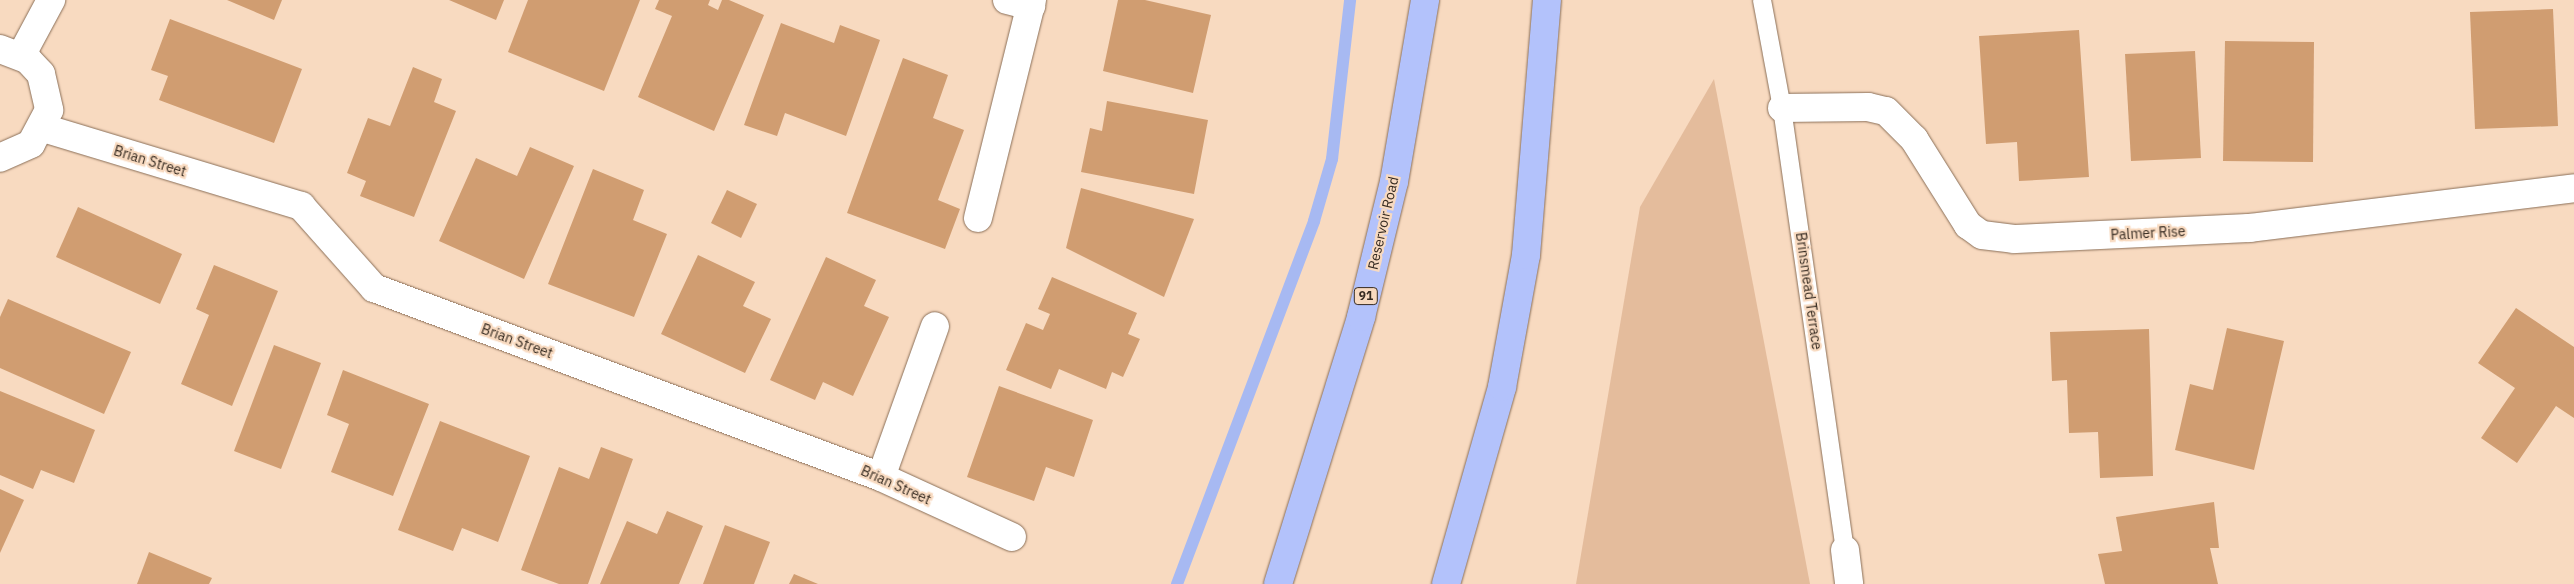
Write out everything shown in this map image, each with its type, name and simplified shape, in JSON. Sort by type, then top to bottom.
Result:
[{"type":"main road","name":"Reservoir Road","points":[[1278,584],[1361,317],[1394,182],[1426,0]]},
{"type":"main road","points":[[1446,584],[1502,387],[1524,264],[1547,0]]},
{"type":"street","points":[[0,158],[31,144],[43,128],[49,110],[48,91],[41,74],[10,52],[51,0]]},
{"type":"street","points":[[978,218],[1023,2]]},
{"type":"street","name":"Palmer Rise","points":[[1782,108],[1868,107],[1886,111],[1914,139],[1968,225],[1982,235],[2014,239],[2250,228],[2574,188]]},
{"type":"street","name":"Brian Street","points":[[43,128],[301,206],[374,288],[881,477],[1012,537]]},
{"type":"street","points":[[881,477],[935,326]]},
{"type":"street","name":"Brinsmead Terrace","points":[[1845,550],[1849,584]]},
{"type":"lane","name":"Brinsmead Terrace","points":[[1762,0],[1782,108],[1845,550]]},
{"type":"shaded area","points":[[1714,79],[1810,584],[1576,584],[1640,207]]},
{"type":"building","points":[[227,0],[282,0],[274,20]]},
{"type":"building","points":[[449,0],[504,0],[496,20]]},
{"type":"building","points":[[528,0],[640,0],[604,91],[508,52]]},
{"type":"building","points":[[659,0],[710,0],[708,5],[718,10],[722,0],[729,0],[764,15],[714,131],[638,97],[672,16],[655,9]]},
{"type":"building","points":[[1118,0],[1145,0],[1211,15],[1193,93],[1103,71]]},
{"type":"building","points":[[2553,9],[2558,126],[2475,129],[2470,12]]},
{"type":"building","points":[[170,19],[302,69],[274,143],[159,100],[168,76],[151,70]]},
{"type":"building","points":[[781,23],[834,43],[840,25],[880,40],[846,136],[785,113],[777,136],[744,125]]},
{"type":"building","points":[[2079,30],[2089,177],[2019,181],[2017,142],[1986,144],[1979,36]]},
{"type":"building","points":[[2225,41],[2314,42],[2313,162],[2223,161]]},
{"type":"building","points":[[2195,51],[2201,158],[2131,161],[2125,54]]},
{"type":"building","points":[[903,58],[948,75],[933,118],[964,130],[938,200],[960,209],[945,249],[847,213]]},
{"type":"building","points":[[413,67],[442,79],[434,102],[456,111],[414,217],[360,196],[366,181],[347,173],[368,118],[390,126]]},
{"type":"building","points":[[1107,101],[1208,120],[1194,194],[1081,172],[1090,128],[1102,131]]},
{"type":"building","points":[[530,147],[574,166],[524,279],[439,241],[476,158],[517,176]]},
{"type":"building","points":[[593,169],[644,190],[633,220],[667,234],[634,317],[548,284]]},
{"type":"building","points":[[1081,188],[1194,219],[1164,297],[1066,248]]},
{"type":"building","points":[[727,190],[757,204],[741,238],[711,223]]},
{"type":"building","points":[[78,207],[182,254],[160,304],[56,257]]},
{"type":"building","points":[[698,255],[755,282],[743,306],[771,319],[745,373],[661,334]]},
{"type":"building","points":[[826,257],[876,280],[864,306],[889,317],[853,396],[823,382],[815,400],[770,380]]},
{"type":"building","points":[[214,265],[278,291],[232,406],[181,384],[209,315],[196,309]]},
{"type":"building","points":[[1052,277],[1137,313],[1128,334],[1140,339],[1123,377],[1112,372],[1106,389],[1059,369],[1051,389],[1006,370],[1026,323],[1043,330],[1050,314],[1038,309]]},
{"type":"building","points":[[8,299],[131,352],[104,414],[0,368],[0,317]]},
{"type":"building","points":[[2516,308],[2574,347],[2574,418],[2556,406],[2517,463],[2481,438],[2515,388],[2478,363]]},
{"type":"building","points":[[2227,328],[2284,341],[2254,470],[2175,450],[2190,384],[2213,390]]},
{"type":"building","points":[[2149,329],[2153,476],[2100,478],[2098,432],[2069,433],[2067,380],[2052,381],[2050,332]]},
{"type":"building","points":[[274,345],[321,363],[281,469],[234,451]]},
{"type":"building","points":[[343,370],[429,404],[393,496],[331,472],[349,424],[327,415]]},
{"type":"building","points":[[999,386],[1093,420],[1074,477],[1046,467],[1034,501],[967,477]]},
{"type":"building","points":[[0,391],[95,430],[74,483],[41,470],[33,489],[0,475]]},
{"type":"building","points":[[440,421],[530,456],[498,542],[462,528],[453,551],[398,530]]},
{"type":"building","points":[[601,447],[633,459],[588,584],[559,584],[521,570],[559,467],[589,479]]},
{"type":"building","points":[[0,489],[24,500],[0,553]]},
{"type":"building","points":[[2214,502],[2219,548],[2210,548],[2218,584],[2105,584],[2098,554],[2122,551],[2116,517]]},
{"type":"building","points":[[667,511],[703,526],[679,584],[600,584],[627,521],[657,534]]},
{"type":"building","points":[[725,525],[770,542],[754,584],[703,584]]},
{"type":"building","points":[[149,552],[212,578],[209,584],[137,584]]},
{"type":"building","points":[[794,574],[818,584],[789,584]]},
{"type":"waterway","points":[[1177,584],[1314,221],[1332,159],[1350,0]]}]
